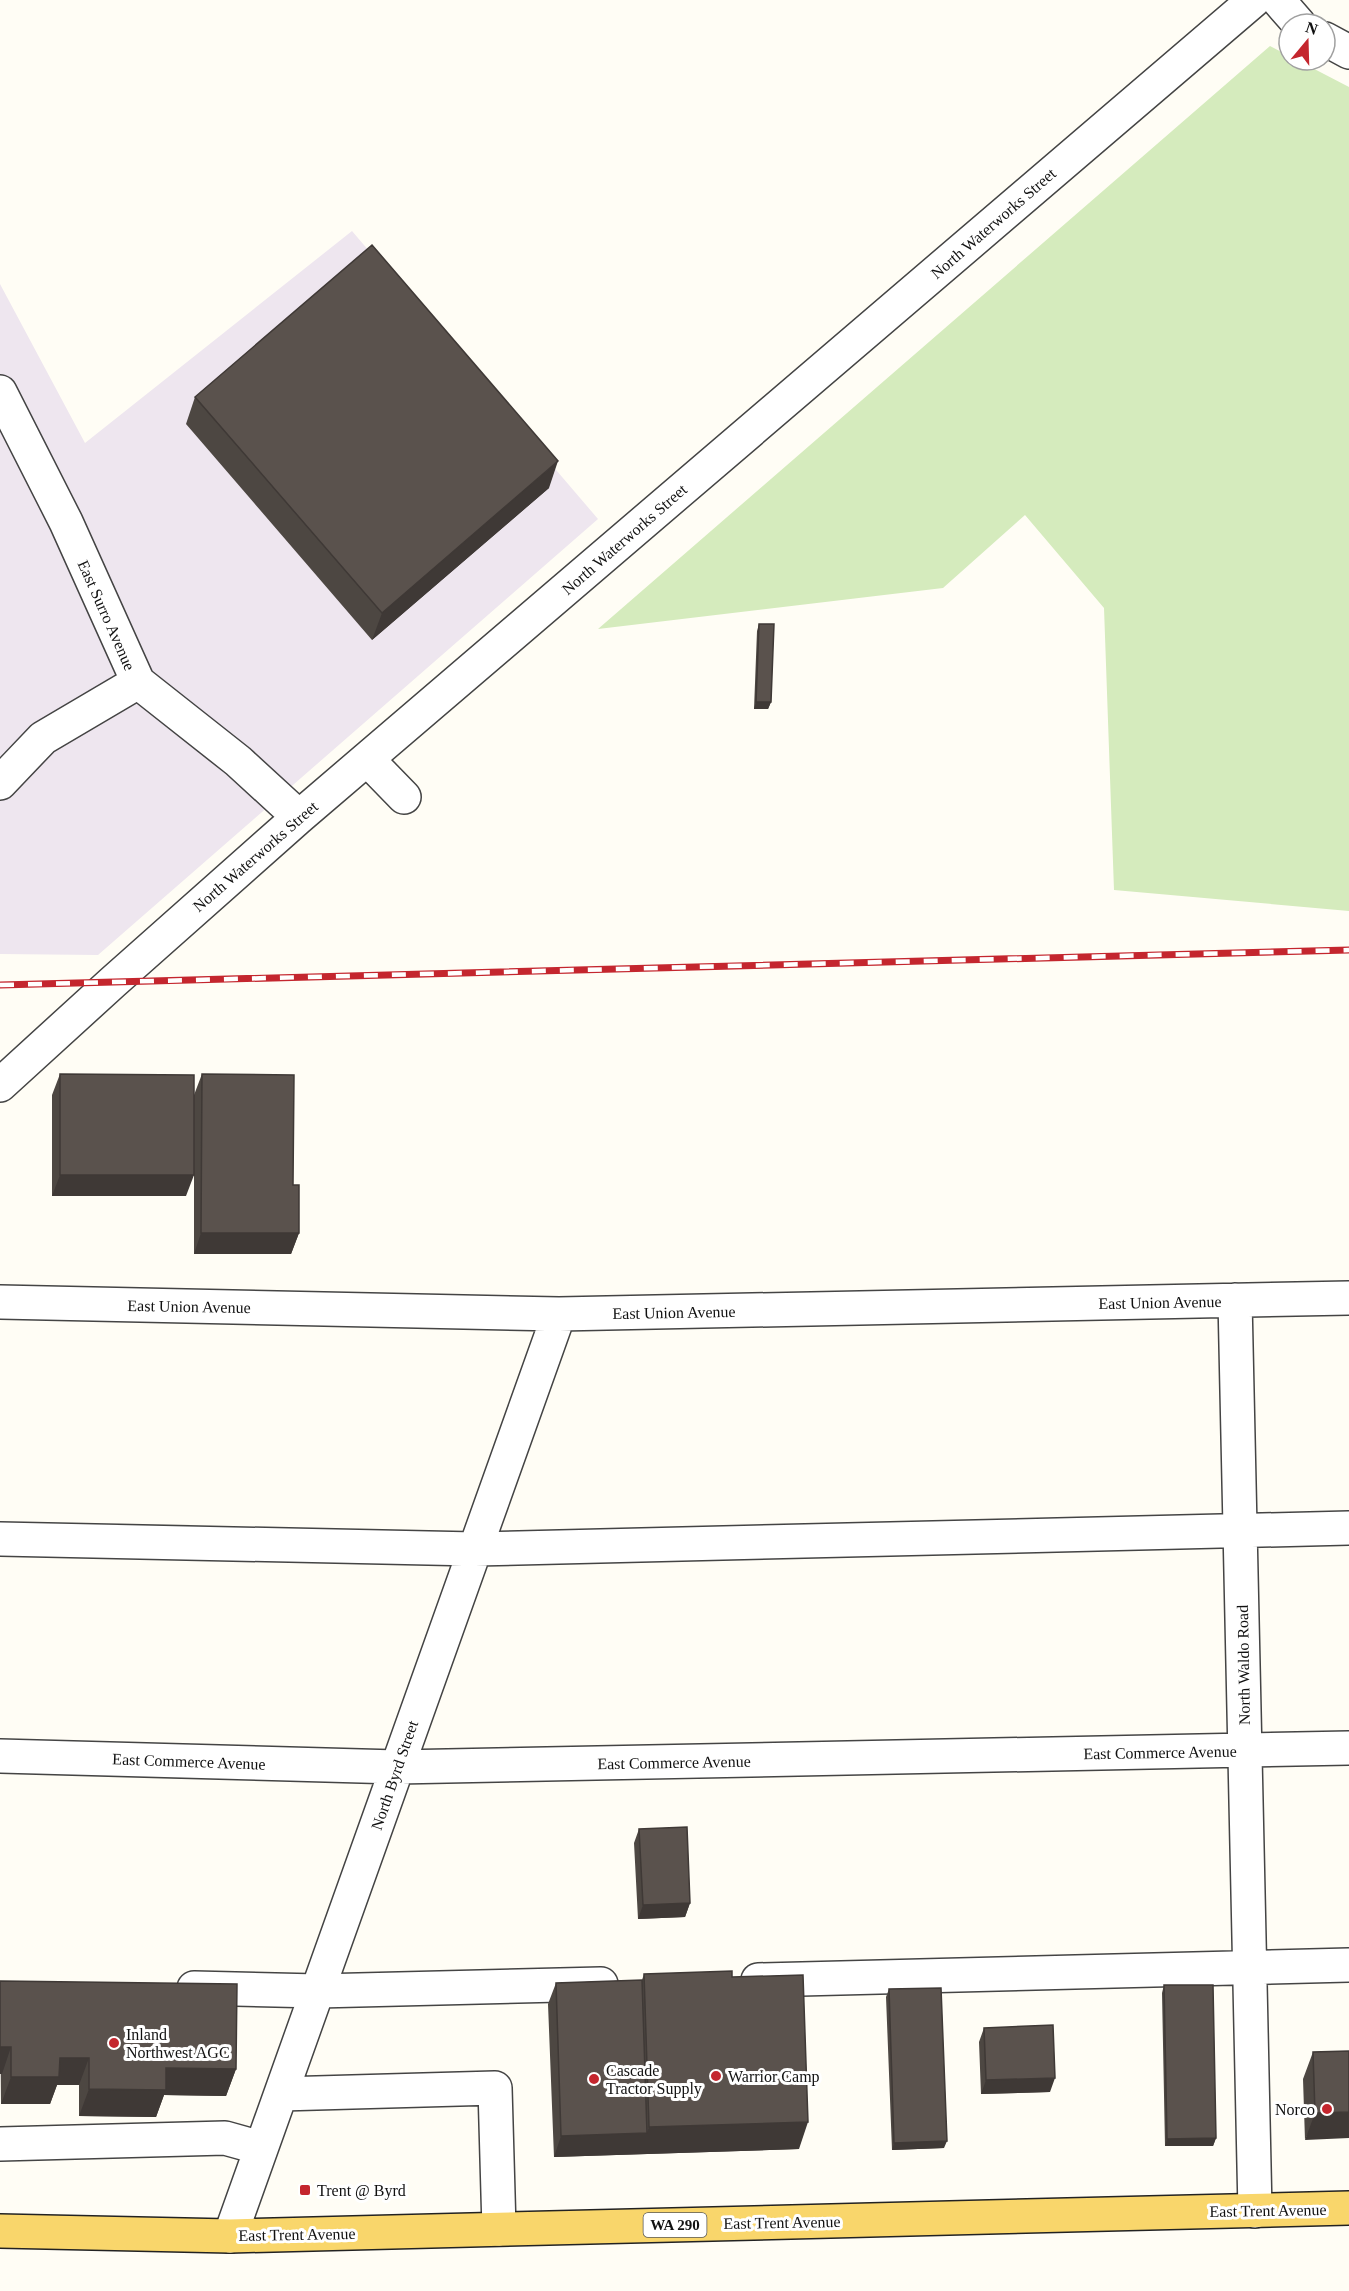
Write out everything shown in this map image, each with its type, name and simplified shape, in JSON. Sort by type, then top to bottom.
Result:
[{"type":"main road","name":"East Trent Avenue","points":[[0,2231],[230,2236],[1349,2208]]},
{"type":"street","name":"North Waterworks Street","points":[[0,1085],[366,759],[1254,0]]},
{"type":"street","points":[[1278,0],[1288,12]]},
{"type":"street","name":"East Surro Avenue","points":[[0,392],[66,522],[138,682],[238,762],[299,817]]},
{"type":"street","points":[[0,783],[43,738],[138,682]]},
{"type":"street","points":[[366,759],[404,797]]},
{"type":"street","name":"East Union Avenue","points":[[0,1302],[559,1314],[1349,1298]]},
{"type":"street","name":"North Waldo Road","points":[[1235,1300],[1255,2211]]},
{"type":"street","name":"North Byrd Street","points":[[230,2236],[559,1314]]},
{"type":"street","points":[[0,1539],[475,1549],[1349,1528]]},
{"type":"street","name":"East Commerce Avenue","points":[[0,1756],[397,1767],[1349,1748]]},
{"type":"street","points":[[731,1981],[1349,1965]]},
{"type":"street","points":[[165,1987],[318,1991],[625,1983]]},
{"type":"street","points":[[281,2094],[495,2088],[500,2229]]},
{"type":"street","points":[[0,2144],[225,2138],[261,2148]]},
{"type":"shaded area","points":[[352,231],[598,519],[98,955],[0,954],[0,284],[85,443]]},
{"type":"green space","points":[[1270,46],[1277,50],[1277,72],[1320,72],[1349,87],[1349,911],[1114,890],[1104,608],[1025,515],[943,588],[598,629]]},
{"type":"building","points":[[372,245],[558,461],[382,613],[195,397]]},
{"type":"building","points":[[759,624],[774,624],[771,702],[756,702]]},
{"type":"building","points":[[60,1074],[194,1075],[194,1175],[60,1175]]},
{"type":"building","points":[[202,1074],[294,1075],[293,1185],[299,1185],[299,1233],[201,1233]]},
{"type":"building","points":[[687,1827],[690,1903],[643,1905],[639,1829]]},
{"type":"building","name":"Warrior Camp","points":[[732,1971],[732,1977],[803,1975],[808,2122],[649,2127],[644,1974]]},
{"type":"building","name":"Cascade Tractor Supply","points":[[642,1980],[647,2133],[561,2136],[556,1983]]},
{"type":"building","name":"Inland Northwest AGC","points":[[0,1981],[237,1984],[236,2069],[166,2068],[166,2090],[89,2089],[89,2058],[60,2058],[59,2077],[11,2077],[11,2047],[0,2047]]},
{"type":"building","points":[[1164,1985],[1213,1985],[1216,2138],[1167,2139]]},
{"type":"building","points":[[941,1988],[947,2141],[894,2143],[889,1989]]},
{"type":"building","points":[[1053,2025],[1055,2078],[986,2080],[984,2028]]},
{"type":"building","points":[[1349,2051],[1349,2112],[1315,2113],[1313,2052]]},
{"type":"railway","points":[[0,985],[1349,950]]},
{"type":"place","name":"Inland Northwest AGC","points":[[114,2043]]},
{"type":"place","name":"Warrior Camp","points":[[716,2076]]},
{"type":"place","name":"Cascade Tractor Supply","points":[[594,2079]]},
{"type":"place","name":"Norco","points":[[1327,2109]]},
{"type":"place","name":"Trent @ Byrd","points":[[305,2190]]}]
